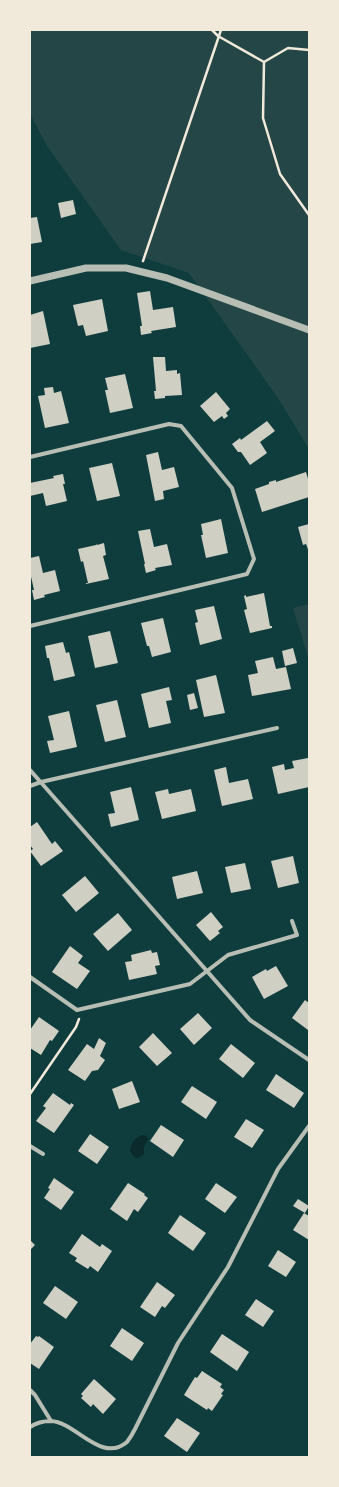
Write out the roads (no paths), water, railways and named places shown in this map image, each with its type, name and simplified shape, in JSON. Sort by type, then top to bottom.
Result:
[{"type":"street","points":[[30,281],[86,268],[126,268],[167,278],[309,330]]},
{"type":"street","points":[[30,457],[169,424],[181,426],[232,488],[254,559],[247,574],[30,626]]},
{"type":"street","points":[[30,786],[40,782],[277,728]]},
{"type":"street","points":[[30,770],[250,1020],[309,1060]]},
{"type":"street","points":[[30,977],[77,1010],[82,1009],[190,984],[228,955],[297,935],[292,921]]},
{"type":"street","points":[[30,1426],[37,1423],[51,1421],[68,1427],[98,1446],[108,1448],[116,1448],[127,1441],[135,1429],[178,1343],[228,1267],[278,1170],[309,1126]]},
{"type":"street","points":[[30,1146],[43,1154]]},
{"type":"street","points":[[30,1390],[35,1395],[51,1421]]}]
